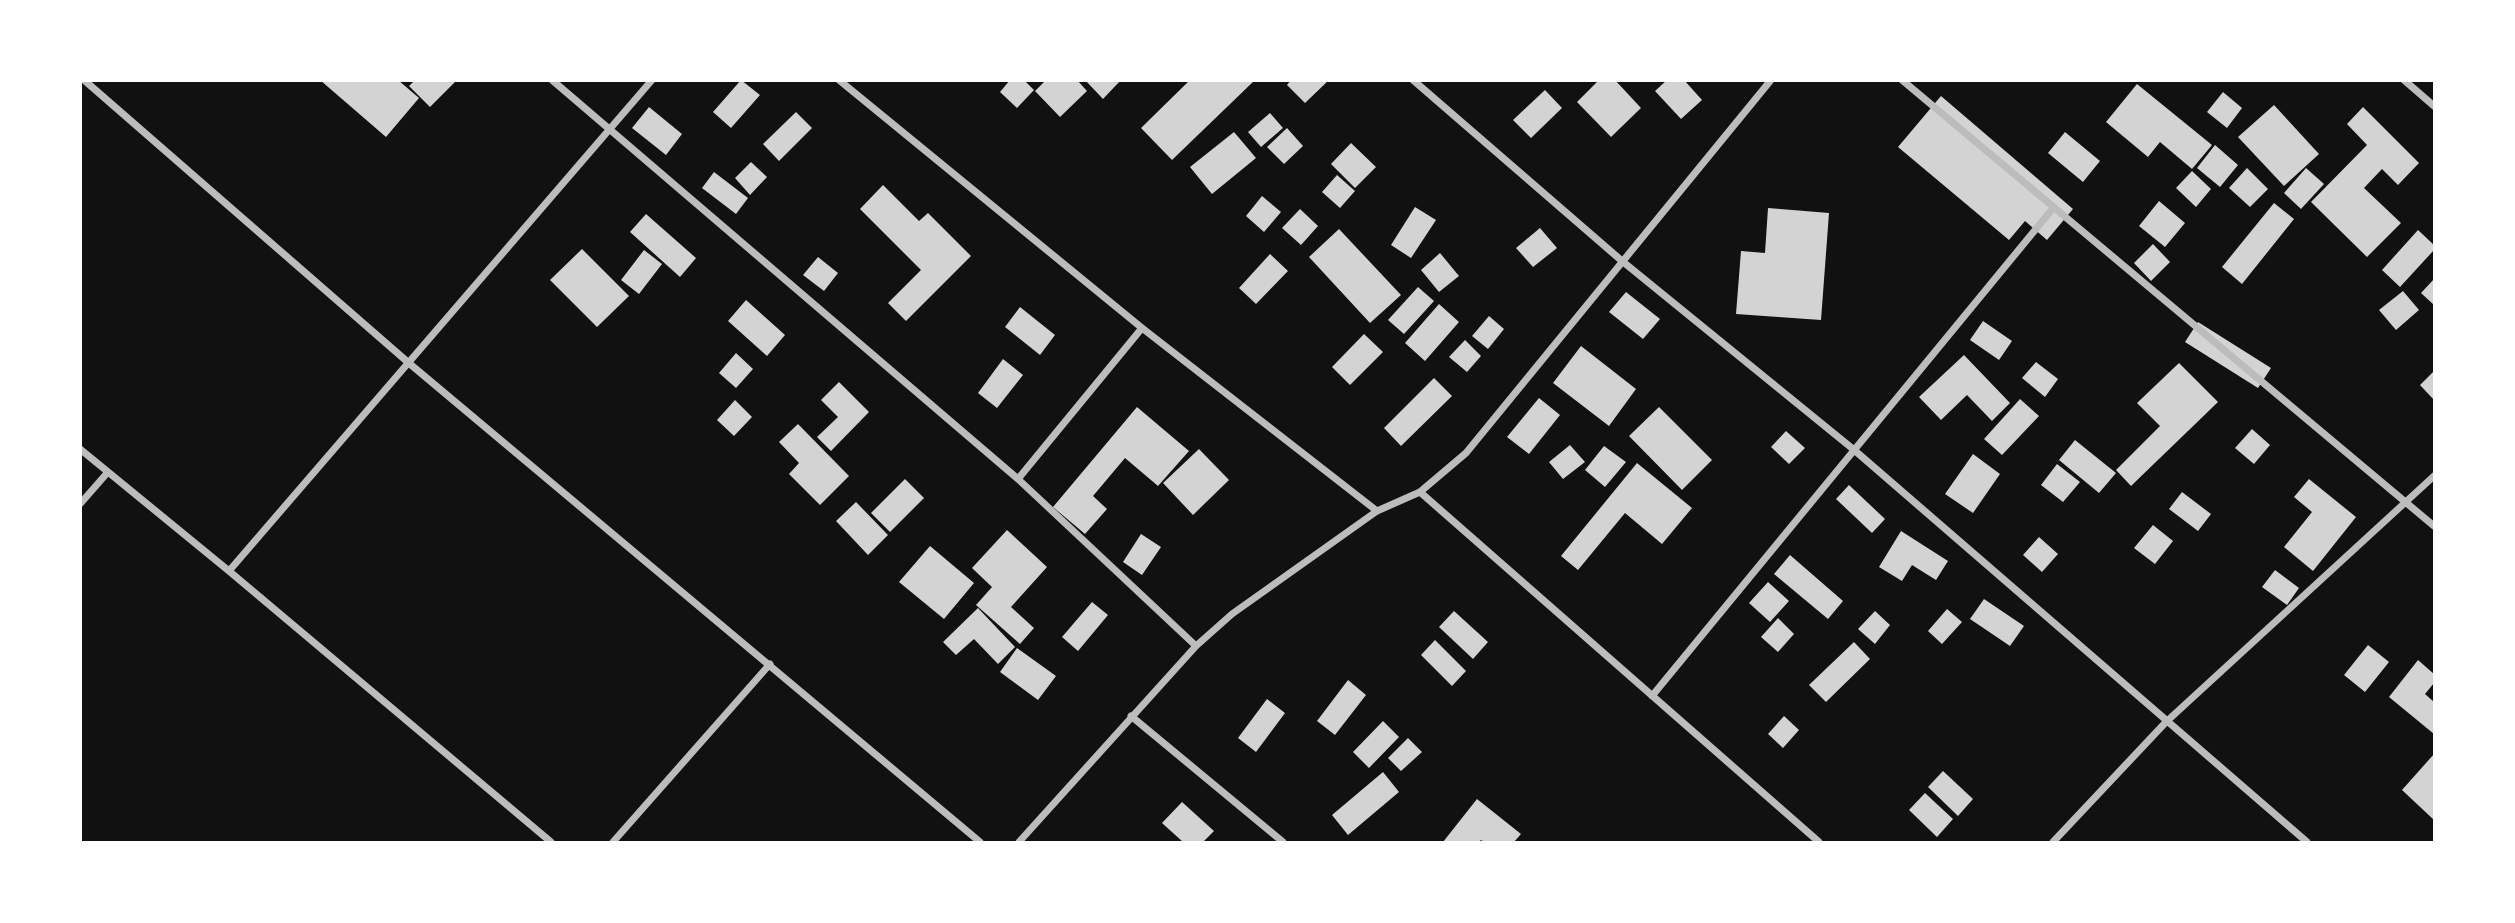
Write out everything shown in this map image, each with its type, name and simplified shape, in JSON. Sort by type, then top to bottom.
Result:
[{"type":"street","points":[[84,80],[410,364],[980,842]]},
{"type":"street","points":[[552,80],[1018,479],[1196,646]]},
{"type":"street","points":[[229,571],[652,80]]},
{"type":"street","points":[[839,80],[1142,328],[1377,511]]},
{"type":"street","points":[[1413,80],[1622,261],[1853,449],[2165,722],[2307,842]]},
{"type":"street","points":[[1018,842],[1196,646],[1232,614],[1377,511],[1420,492],[1466,453],[1771,80]]},
{"type":"street","points":[[1902,80],[2434,526]]},
{"type":"street","points":[[2404,80],[2434,106]]},
{"type":"street","points":[[1652,696],[2054,207]]},
{"type":"street","points":[[1018,479],[1142,328]]},
{"type":"street","points":[[80,449],[551,842]]},
{"type":"street","points":[[80,504],[107,472]]},
{"type":"street","points":[[2053,842],[2165,722],[2408,503],[2434,476]]},
{"type":"street","points":[[1420,492],[1819,842]]},
{"type":"street","points":[[613,842],[770,664]]},
{"type":"street","points":[[1131,716],[1283,842]]},
{"type":"building","points":[[320,80],[398,80],[419,98],[386,137]]},
{"type":"building","points":[[415,80],[457,80],[430,107],[409,86]]},
{"type":"building","points":[[741,80],[760,95],[731,128],[713,112]]},
{"type":"building","points":[[1010,80],[1024,80],[1034,90],[1017,108],[1000,92]]},
{"type":"building","points":[[1046,80],[1077,80],[1087,91],[1060,117],[1035,91]]},
{"type":"building","points":[[1085,80],[1121,80],[1103,99]]},
{"type":"building","points":[[1190,80],[1255,80],[1172,160],[1141,128]]},
{"type":"building","points":[[1291,80],[1329,80],[1305,103],[1287,85]]},
{"type":"building","points":[[1599,80],[1615,80],[1641,108],[1611,137],[1577,102]]},
{"type":"building","points":[[1667,80],[1684,80],[1702,100],[1681,119],[1655,91]]},
{"type":"building","points":[[2137,84],[2212,145],[2192,169],[2160,142],[2148,157],[2106,122]]},
{"type":"building","points":[[1545,90],[1562,108],[1531,138],[1513,120]]},
{"type":"building","points":[[2223,92],[2242,108],[2227,128],[2207,112]]},
{"type":"building","points":[[1941,96],[2073,209],[2047,240],[2025,221],[2009,240],[1898,147]]},
{"type":"building","points":[[2274,105],[2319,154],[2284,186],[2238,137]]},
{"type":"building","points":[[649,107],[682,134],[666,155],[632,128]]},
{"type":"building","points":[[2363,107],[2419,163],[2398,185],[2382,169],[2364,188],[2401,223],[2367,257],[2311,202],[2367,145],[2347,124]]},
{"type":"building","points":[[796,112],[812,128],[779,161],[763,144]]},
{"type":"building","points":[[1270,113],[1283,128],[1261,147],[1248,132]]},
{"type":"building","points":[[1287,128],[1303,146],[1284,164],[1267,147]]},
{"type":"building","points":[[1234,132],[1256,158],[1212,194],[1190,167]]},
{"type":"building","points":[[2065,132],[2100,161],[2083,182],[2048,153]]},
{"type":"building","points":[[1351,143],[1376,167],[1355,188],[1331,164]]},
{"type":"building","points":[[2215,145],[2238,165],[2220,187],[2197,168]]},
{"type":"building","points":[[751,162],[767,177],[750,195],[735,178]]},
{"type":"building","points":[[2247,168],[2268,189],[2250,207],[2229,188]]},
{"type":"building","points":[[2306,168],[2324,184],[2301,209],[2284,193]]},
{"type":"building","points":[[2192,171],[2211,189],[2196,207],[2176,188]]},
{"type":"building","points":[[714,172],[748,198],[736,214],[702,188]]},
{"type":"building","points":[[1337,175],[1355,191],[1340,208],[1322,192]]},
{"type":"building","points":[[883,185],[919,221],[928,213],[971,256],[906,321],[888,303],[921,270],[860,209]]},
{"type":"building","points":[[1262,196],[1281,212],[1264,232],[1246,216]]},
{"type":"building","points":[[2159,201],[2185,223],[2165,247],[2139,226]]},
{"type":"building","points":[[2274,203],[2294,219],[2242,284],[2222,267]]},
{"type":"building","points":[[1415,207],[1436,220],[1411,258],[1391,245]]},
{"type":"building","points":[[1768,208],[1829,213],[1821,320],[1736,314],[1741,251],[1765,253]]},
{"type":"building","points":[[1300,209],[1318,226],[1301,245],[1282,228]]},
{"type":"building","points":[[646,214],[696,258],[680,277],[630,232]]},
{"type":"building","points":[[1540,228],[1557,248],[1533,267],[1516,248]]},
{"type":"building","points":[[1339,229],[1401,295],[1370,323],[1309,257]]},
{"type":"building","points":[[2418,230],[2434,245],[2434,250],[2400,287],[2382,270]]},
{"type":"building","points":[[2153,244],[2170,262],[2151,281],[2134,263]]},
{"type":"building","points":[[582,249],[629,296],[597,327],[550,280]]},
{"type":"building","points":[[644,250],[662,264],[639,294],[621,280]]},
{"type":"building","points":[[1440,253],[1459,276],[1439,292],[1421,270]]},
{"type":"building","points":[[1270,254],[1288,271],[1256,304],[1239,288]]},
{"type":"building","points":[[818,257],[838,273],[824,291],[803,275]]},
{"type":"building","points":[[2434,279],[2434,305],[2421,293]]},
{"type":"building","points":[[1418,287],[1434,301],[1404,334],[1388,320]]},
{"type":"building","points":[[2403,291],[2419,310],[2396,330],[2379,310]]},
{"type":"building","points":[[1626,292],[1660,319],[1643,339],[1609,312]]},
{"type":"building","points":[[746,300],[785,335],[767,356],[728,321]]},
{"type":"building","points":[[1439,304],[1459,322],[1425,361],[1405,343]]},
{"type":"building","points":[[1020,307],[1055,335],[1040,355],[1005,327]]},
{"type":"building","points":[[1489,316],[1504,329],[1488,349],[1472,336]]},
{"type":"building","points":[[1983,321],[2012,341],[1999,360],[1970,340]]},
{"type":"building","points":[[2198,322],[2271,368],[2258,388],[2185,342]]},
{"type":"building","points":[[1364,334],[1383,352],[1350,385],[1332,367]]},
{"type":"building","points":[[1465,340],[1481,356],[1467,372],[1449,357]]},
{"type":"building","points":[[1581,346],[1636,389],[1609,426],[1553,383]]},
{"type":"building","points":[[736,353],[753,369],[736,388],[719,373]]},
{"type":"building","points":[[1964,355],[2010,403],[1992,421],[1967,395],[1941,420],[1919,397]]},
{"type":"building","points":[[1003,359],[1023,375],[997,408],[978,393]]},
{"type":"building","points":[[2036,362],[2058,379],[2045,397],[2022,378]]},
{"type":"building","points":[[2179,363],[2218,402],[2131,486],[2116,470],[2160,426],[2137,403]]},
{"type":"building","points":[[2434,371],[2434,400],[2420,385]]},
{"type":"building","points":[[1434,378],[1452,396],[1401,446],[1384,428]]},
{"type":"building","points":[[839,382],[869,412],[831,451],[817,437],[838,417],[821,400]]},
{"type":"building","points":[[1539,398],[1560,415],[1529,454],[1507,437]]},
{"type":"building","points":[[2020,399],[2039,416],[2002,455],[1984,439]]},
{"type":"building","points":[[735,400],[752,417],[734,436],[717,420]]},
{"type":"building","points":[[1137,407],[1189,451],[1158,486],[1125,458],[1093,496],[1107,509],[1085,534],[1053,507]]},
{"type":"building","points":[[1659,407],[1712,460],[1682,490],[1629,436]]},
{"type":"building","points":[[798,424],[849,476],[820,505],[789,474],[799,463],[779,442]]},
{"type":"building","points":[[2252,429],[2270,445],[2254,464],[2235,448]]},
{"type":"building","points":[[1786,431],[1805,448],[1789,464],[1771,447]]},
{"type":"building","points":[[2075,440],[2116,473],[2099,493],[2059,460]]},
{"type":"building","points":[[1570,445],[1585,462],[1563,479],[1549,462]]},
{"type":"building","points":[[1604,446],[1626,462],[1605,487],[1585,470]]},
{"type":"building","points":[[1199,449],[1229,480],[1193,515],[1163,483]]},
{"type":"building","points":[[1973,454],[2000,474],[1973,513],[1945,494]]},
{"type":"building","points":[[1637,463],[1692,508],[1662,544],[1625,513],[1578,570],[1561,556]]},
{"type":"building","points":[[2057,464],[2080,482],[2063,502],[2041,485]]},
{"type":"building","points":[[905,479],[924,498],[890,532],[871,513]]},
{"type":"building","points":[[2309,479],[2356,517],[2313,571],[2284,547],[2312,512],[2294,497]]},
{"type":"building","points":[[1849,485],[1885,519],[1872,533],[1836,499]]},
{"type":"building","points":[[2182,492],[2211,514],[2198,531],[2169,509]]},
{"type":"building","points":[[856,502],[888,535],[868,555],[836,521]]},
{"type":"building","points":[[2153,525],[2173,541],[2155,564],[2134,548]]},
{"type":"building","points":[[1007,530],[1047,567],[1011,607],[1034,628],[1020,644],[976,605],[992,587],[972,568]]},
{"type":"building","points":[[1901,531],[1948,561],[1936,580],[1912,565],[1902,581],[1879,567]]},
{"type":"building","points":[[1141,534],[1161,547],[1142,575],[1123,562]]},
{"type":"building","points":[[2039,537],[2058,554],[2042,572],[2023,555]]},
{"type":"building","points":[[930,546],[974,583],[944,619],[899,582]]},
{"type":"building","points":[[1790,555],[1843,601],[1828,619],[1774,574]]},
{"type":"building","points":[[2275,570],[2299,588],[2287,605],[2262,587]]},
{"type":"building","points":[[1768,582],[1789,601],[1770,622],[1749,603]]},
{"type":"building","points":[[1984,599],[2024,626],[2010,646],[1970,619]]},
{"type":"building","points":[[1092,602],[1108,615],[1078,651],[1062,637]]},
{"type":"building","points":[[978,608],[1015,647],[998,664],[974,639],[956,655],[943,642]]},
{"type":"building","points":[[1947,609],[1962,622],[1942,644],[1928,631]]},
{"type":"building","points":[[1454,611],[1488,642],[1473,659],[1439,627]]},
{"type":"building","points":[[1875,611],[1890,625],[1875,644],[1858,629]]},
{"type":"building","points":[[1778,618],[1794,634],[1778,652],[1761,637]]},
{"type":"building","points":[[1435,640],[1466,671],[1452,686],[1421,655]]},
{"type":"building","points":[[1854,642],[1870,659],[1826,702],[1809,685]]},
{"type":"building","points":[[2368,645],[2389,662],[2365,692],[2344,675]]},
{"type":"building","points":[[1017,648],[1056,676],[1038,700],[1000,672]]},
{"type":"building","points":[[2418,660],[2434,674],[2434,683],[2425,694],[2434,702],[2434,734],[2389,697]]},
{"type":"building","points":[[1348,680],[1366,695],[1335,735],[1317,721]]},
{"type":"building","points":[[1267,699],[1285,713],[1256,752],[1238,738]]},
{"type":"building","points":[[1784,716],[1799,730],[1783,748],[1768,734]]},
{"type":"building","points":[[1383,721],[1399,737],[1369,768],[1353,752]]},
{"type":"building","points":[[1408,738],[1422,752],[1401,771],[1388,758]]},
{"type":"building","points":[[2434,754],[2434,820],[2402,790]]},
{"type":"building","points":[[1943,771],[1973,799],[1958,816],[1928,787]]},
{"type":"building","points":[[1383,772],[1399,792],[1348,835],[1332,815]]},
{"type":"building","points":[[1925,793],[1953,819],[1937,837],[1909,810]]},
{"type":"building","points":[[1477,799],[1521,834],[1514,842],[1443,842]]},
{"type":"building","points":[[1182,802],[1214,831],[1203,842],[1183,842],[1162,823]]}]
